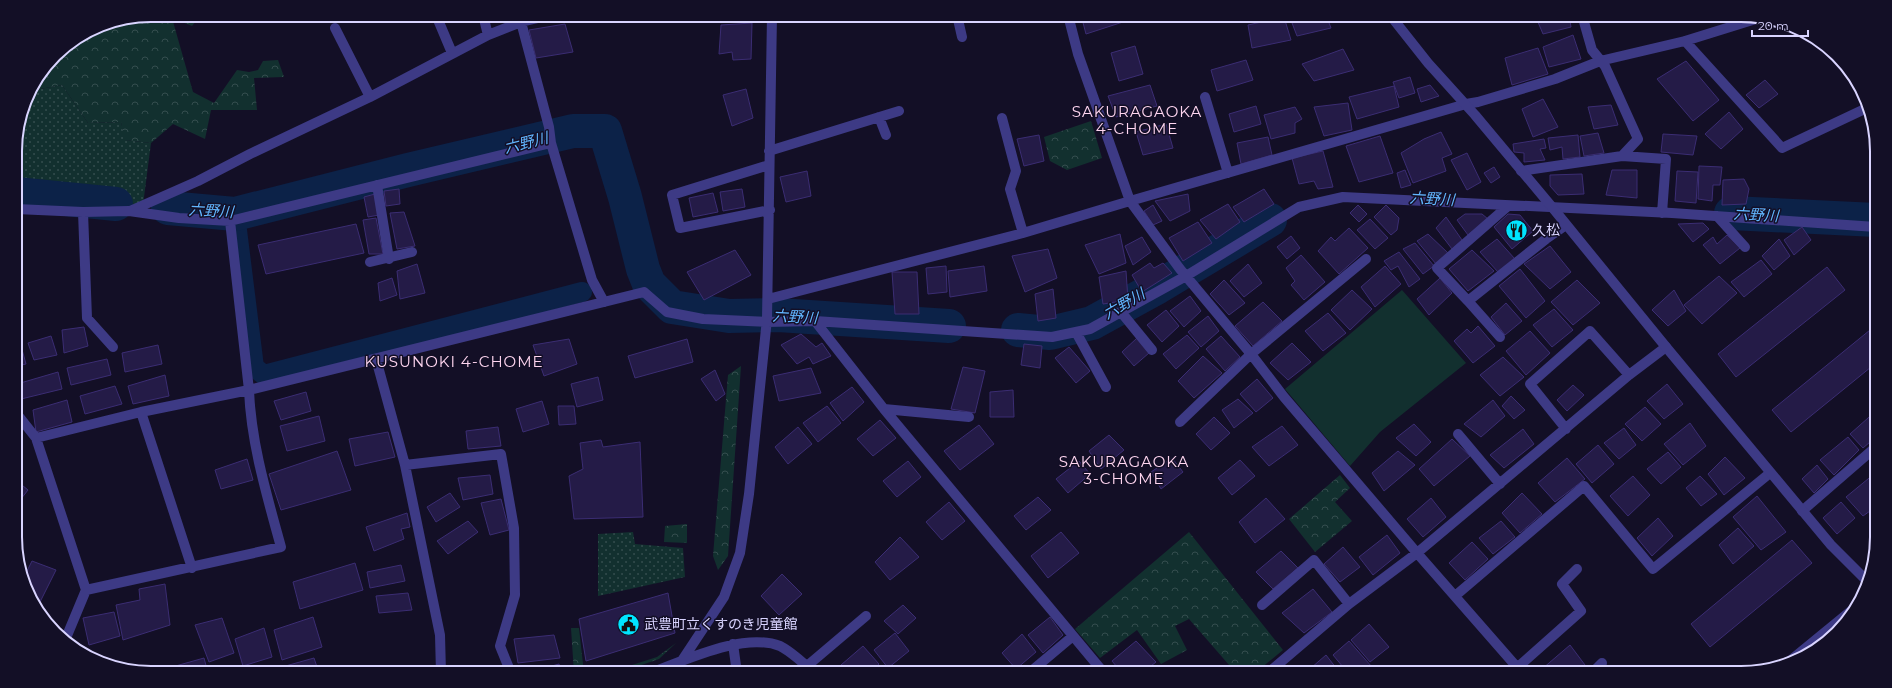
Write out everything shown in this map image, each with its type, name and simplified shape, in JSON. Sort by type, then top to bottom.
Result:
[{"type":"street","points":[[439,22],[452,53]]},
{"type":"street","points":[[485,22],[488,35]]},
{"type":"street","points":[[129,211],[198,181],[250,154],[370,97],[488,35],[521,22],[549,127],[551,142],[592,280],[604,302]]},
{"type":"street","points":[[681,662],[724,597],[740,553],[749,494],[768,303],[772,22]]},
{"type":"street","points":[[959,22],[962,36]]},
{"type":"street","points":[[1070,22],[1078,54],[1130,201],[1184,274],[1251,354],[1284,397],[1417,553],[1517,666]]},
{"type":"street","points":[[1396,22],[1428,63],[1466,104],[1552,207],[1770,474],[1830,545],[1863,578]]},
{"type":"street","points":[[1584,22],[1592,50],[1605,66],[1638,139],[1622,156]]},
{"type":"street","points":[[768,303],[1023,233],[1466,104],[1478,102],[1555,79],[1600,61],[1685,41],[1746,22]]},
{"type":"street","points":[[335,28],[370,97]]},
{"type":"street","points":[[1685,41],[1782,148],[1863,110]]},
{"type":"street","points":[[1206,97],[1228,173]]},
{"type":"street","points":[[769,151],[899,111]]},
{"type":"street","points":[[879,117],[886,135]]},
{"type":"street","points":[[1002,118],[1016,171],[1010,189],[1023,233]]},
{"type":"street","points":[[22,209],[83,212],[129,211],[179,218],[230,221],[551,142]]},
{"type":"street","points":[[1521,171],[1622,156],[1666,159],[1662,208]]},
{"type":"street","points":[[769,165],[672,195],[680,228],[770,210]]},
{"type":"street","points":[[377,185],[389,258]]},
{"type":"street","points":[[36,438],[140,412],[249,390],[644,292],[668,312],[704,319],[815,321],[1052,338],[1090,329],[1299,207],[1343,197],[1508,206],[1662,208],[1717,216],[1870,227]]},
{"type":"street","points":[[1500,337],[1437,268],[1508,206]]},
{"type":"street","points":[[83,212],[87,318],[113,347]]},
{"type":"street","points":[[1717,216],[1745,247]]},
{"type":"street","points":[[86,590],[192,568],[281,547],[256,450],[250,412],[249,390],[230,221]]},
{"type":"street","points":[[1468,302],[1546,239],[1566,225]]},
{"type":"street","points":[[370,262],[412,252]]},
{"type":"street","points":[[1180,422],[1251,354],[1366,259]]},
{"type":"street","points":[[1121,312],[1152,350]]},
{"type":"street","points":[[815,321],[884,409],[1098,666]]},
{"type":"street","points":[[1566,429],[1530,384],[1590,331],[1629,375]]},
{"type":"street","points":[[1076,332],[1106,387]]},
{"type":"street","points":[[1276,666],[1350,604],[1417,553],[1629,375],[1666,347]]},
{"type":"street","points":[[376,359],[405,465],[440,635],[441,666]]},
{"type":"street","points":[[884,409],[969,417]]},
{"type":"street","points":[[140,412],[192,568]]},
{"type":"street","points":[[22,424],[36,438],[86,590],[67,635]]},
{"type":"street","points":[[1458,434],[1500,484]]},
{"type":"street","points":[[1802,511],[1870,452]]},
{"type":"street","points":[[405,465],[501,454],[514,528],[515,595],[500,646],[508,666]]},
{"type":"street","points":[[1456,596],[1584,486],[1653,569],[1770,474]]},
{"type":"street","points":[[1262,605],[1314,560],[1350,604]]},
{"type":"street","points":[[1524,666],[1581,611],[1562,584],[1577,568]]},
{"type":"street","points":[[814,666],[866,616]]},
{"type":"street","points":[[1802,651],[1838,621]]},
{"type":"street","points":[[1037,666],[1073,636]]},
{"type":"street","points":[[670,666],[733,644],[752,641],[780,647],[805,666]]},
{"type":"street","points":[[733,644],[736,666]]},
{"type":"street","points":[[1599,666],[1602,663]]},
{"type":"green space","points":[[142,22],[173,22],[193,92],[214,103],[237,70],[249,72],[258,70],[263,61],[278,60],[284,77],[254,78],[257,110],[211,110],[205,139],[173,124],[151,143],[124,140],[121,122],[88,123],[62,85],[37,89],[49,72],[60,60],[79,44],[94,35],[117,26]]},
{"type":"green space","points":[[182,22],[195,22],[192,26]]},
{"type":"green space","points":[[62,85],[88,123],[121,122],[125,140],[151,143],[143,205],[22,194],[23,134],[26,117],[37,89]]},
{"type":"green space","points":[[1091,121],[1102,158],[1067,170],[1050,161],[1044,137]]},
{"type":"green space","points":[[1402,290],[1466,363],[1380,432],[1350,466],[1285,389]]},
{"type":"green space","points":[[741,366],[728,556],[718,570],[713,556],[728,375]]},
{"type":"green space","points":[[1340,475],[1350,488],[1335,502],[1352,521],[1315,552],[1289,519]]},
{"type":"green space","points":[[687,524],[687,543],[664,542],[665,526]]},
{"type":"green space","points":[[633,532],[635,544],[683,548],[685,577],[598,596],[598,534]]},
{"type":"green space","points":[[1189,532],[1283,650],[1264,666],[1230,666],[1189,619],[1175,626],[1187,650],[1161,664],[1137,630],[1100,658],[1075,629]]},
{"type":"green space","points":[[571,628],[579,628],[583,666],[574,666]]},
{"type":"green space","points":[[676,643],[659,659],[638,666],[629,666],[657,657]]},
{"type":"building","points":[[1083,22],[1123,22],[1086,34]]},
{"type":"building","points":[[1262,22],[1286,22],[1291,40],[1252,48],[1248,25]]},
{"type":"building","points":[[1292,22],[1329,22],[1331,28],[1297,36]]},
{"type":"building","points":[[1538,22],[1570,22],[1571,27],[1543,34]]},
{"type":"building","points":[[752,23],[751,59],[733,60],[732,52],[719,54],[721,25]]},
{"type":"building","points":[[565,24],[573,52],[536,58],[529,30]]},
{"type":"building","points":[[1573,35],[1581,59],[1549,67],[1543,47]]},
{"type":"building","points":[[1135,46],[1143,74],[1119,81],[1111,53]]},
{"type":"building","points":[[1538,48],[1548,74],[1512,85],[1505,58]]},
{"type":"building","points":[[1343,49],[1354,70],[1314,81],[1302,64]]},
{"type":"building","points":[[1246,60],[1253,80],[1217,91],[1211,70]]},
{"type":"building","points":[[1686,61],[1719,100],[1693,121],[1657,79]]},
{"type":"building","points":[[1410,77],[1415,93],[1399,98],[1393,82]]},
{"type":"building","points":[[1765,80],[1778,94],[1759,108],[1746,95]]},
{"type":"building","points":[[1150,85],[1157,106],[1116,117],[1108,96]]},
{"type":"building","points":[[1430,85],[1439,96],[1421,102],[1417,89]]},
{"type":"building","points":[[1394,86],[1399,107],[1357,119],[1349,97]]},
{"type":"building","points":[[746,89],[753,118],[732,126],[723,95]]},
{"type":"building","points":[[1543,99],[1558,127],[1533,137],[1522,109]]},
{"type":"building","points":[[1348,103],[1352,130],[1324,136],[1314,107]]},
{"type":"building","points":[[1611,105],[1618,125],[1594,129],[1588,107]]},
{"type":"building","points":[[1256,106],[1261,124],[1234,132],[1229,114]]},
{"type":"building","points":[[1295,107],[1302,119],[1295,123],[1295,133],[1271,139],[1264,115]]},
{"type":"building","points":[[1729,112],[1743,129],[1721,149],[1705,134]]},
{"type":"building","points":[[1166,124],[1173,148],[1143,155],[1136,132]]},
{"type":"building","points":[[1441,132],[1452,154],[1442,158],[1446,171],[1413,183],[1401,153],[1424,139]]},
{"type":"building","points":[[1598,133],[1604,153],[1584,156],[1580,136]]},
{"type":"building","points":[[1663,134],[1697,136],[1693,155],[1661,152]]},
{"type":"building","points":[[1039,135],[1044,161],[1024,166],[1017,139]]},
{"type":"building","points":[[1578,135],[1580,157],[1563,159],[1562,147],[1550,150],[1548,138]]},
{"type":"building","points":[[1380,136],[1393,173],[1359,182],[1346,146]]},
{"type":"building","points":[[1268,137],[1272,155],[1241,164],[1237,143]]},
{"type":"building","points":[[1544,139],[1546,148],[1540,149],[1545,160],[1524,162],[1524,153],[1514,152],[1513,144]]},
{"type":"building","points":[[1323,151],[1333,187],[1318,189],[1314,181],[1299,184],[1292,158]]},
{"type":"building","points":[[1467,153],[1481,182],[1467,190],[1451,160]]},
{"type":"building","points":[[1699,166],[1722,167],[1720,185],[1713,185],[1712,201],[1698,199]]},
{"type":"building","points":[[1494,167],[1500,177],[1491,183],[1484,173]]},
{"type":"building","points":[[1405,170],[1411,185],[1401,188],[1397,173]]},
{"type":"building","points":[[1612,170],[1637,170],[1637,198],[1606,195]]},
{"type":"building","points":[[807,171],[811,196],[786,202],[780,177]]},
{"type":"building","points":[[1677,171],[1698,172],[1696,203],[1675,201]]},
{"type":"building","points":[[1582,174],[1584,194],[1558,195],[1550,186],[1550,175]]},
{"type":"building","points":[[1744,179],[1749,189],[1746,204],[1722,205],[1723,180]]},
{"type":"building","points":[[399,189],[400,204],[386,206],[384,191]]},
{"type":"building","points":[[742,189],[745,207],[723,211],[720,192]]},
{"type":"building","points":[[1264,189],[1274,204],[1244,222],[1233,207]]},
{"type":"building","points":[[713,193],[718,212],[693,217],[689,198]]},
{"type":"building","points":[[375,194],[379,215],[368,217],[364,197]]},
{"type":"building","points":[[1188,194],[1190,211],[1170,221],[1155,201]]},
{"type":"building","points":[[1228,204],[1240,222],[1216,239],[1200,220]]},
{"type":"building","points":[[1153,205],[1162,221],[1153,225],[1144,211]]},
{"type":"building","points":[[1358,205],[1367,214],[1359,222],[1350,213]]},
{"type":"building","points":[[1386,205],[1399,218],[1397,230],[1391,235],[1374,217]]},
{"type":"building","points":[[404,212],[415,246],[397,249],[390,213]]},
{"type":"building","points":[[1465,214],[1482,214],[1488,219],[1468,235],[1457,220]]},
{"type":"building","points":[[1508,214],[1520,215],[1533,231],[1512,249],[1494,227]]},
{"type":"building","points":[[1446,217],[1462,240],[1452,249],[1436,228]]},
{"type":"building","points":[[376,218],[383,254],[369,254],[363,220]]},
{"type":"building","points":[[1370,219],[1388,238],[1375,249],[1357,230]]},
{"type":"building","points":[[1198,222],[1212,243],[1183,261],[1169,238]]},
{"type":"building","points":[[1703,223],[1709,229],[1693,242],[1678,224]]},
{"type":"building","points":[[356,224],[364,253],[266,274],[258,245]]},
{"type":"building","points":[[1802,227],[1811,240],[1794,255],[1784,240]]},
{"type":"building","points":[[1349,228],[1368,248],[1339,274],[1318,251],[1331,237],[1335,241]]},
{"type":"building","points":[[1120,234],[1126,263],[1099,274],[1085,245]]},
{"type":"building","points":[[1428,234],[1448,253],[1436,264],[1417,241]]},
{"type":"building","points":[[1727,235],[1740,248],[1720,264],[1703,245],[1713,237],[1717,244]]},
{"type":"building","points":[[1291,236],[1300,248],[1287,259],[1277,247]]},
{"type":"building","points":[[1142,237],[1151,252],[1133,265],[1125,246]]},
{"type":"building","points":[[1497,239],[1515,259],[1498,272],[1480,252]]},
{"type":"building","points":[[1779,239],[1790,256],[1774,270],[1762,256]]},
{"type":"building","points":[[1415,243],[1434,266],[1423,274],[1403,249]]},
{"type":"building","points":[[1550,246],[1571,272],[1550,289],[1524,264]]},
{"type":"building","points":[[1048,249],[1057,278],[1025,292],[1012,256]]},
{"type":"building","points":[[735,250],[751,275],[704,300],[687,272]]},
{"type":"building","points":[[1472,250],[1494,271],[1468,291],[1449,269]]},
{"type":"building","points":[[1399,252],[1420,279],[1409,287],[1398,266],[1391,270],[1384,261]]},
{"type":"building","points":[[1301,255],[1325,282],[1304,300],[1291,285],[1295,281],[1286,268]]},
{"type":"building","points":[[1761,260],[1772,274],[1744,297],[1731,282]]},
{"type":"building","points":[[1150,263],[1154,268],[1163,263],[1172,273],[1142,292],[1132,275]]},
{"type":"building","points":[[417,264],[425,293],[400,299],[397,271]]},
{"type":"building","points":[[1248,264],[1262,283],[1244,297],[1230,281]]},
{"type":"building","points":[[946,266],[947,292],[928,294],[926,268]]},
{"type":"building","points":[[984,266],[987,291],[950,297],[948,271]]},
{"type":"building","points":[[1385,266],[1401,284],[1375,307],[1361,287]]},
{"type":"building","points":[[1827,267],[1845,290],[1736,377],[1718,354]]},
{"type":"building","points":[[1520,269],[1545,301],[1526,318],[1499,286]]},
{"type":"building","points":[[1126,271],[1128,300],[1103,304],[1099,277]]},
{"type":"building","points":[[892,272],[917,272],[919,314],[895,314]]},
{"type":"building","points":[[1719,276],[1737,293],[1702,324],[1684,305]]},
{"type":"building","points":[[392,278],[397,295],[380,301],[378,283]]},
{"type":"building","points":[[1440,278],[1452,293],[1429,315],[1417,299]]},
{"type":"building","points":[[1224,280],[1245,303],[1229,315],[1210,294]]},
{"type":"building","points":[[1577,280],[1600,303],[1573,325],[1551,302]]},
{"type":"building","points":[[1053,289],[1056,318],[1038,321],[1035,294]]},
{"type":"building","points":[[1352,290],[1372,309],[1350,330],[1331,310]]},
{"type":"building","points":[[1674,290],[1686,311],[1668,326],[1652,310]]},
{"type":"building","points":[[1190,296],[1201,311],[1184,327],[1170,311]]},
{"type":"building","points":[[1263,302],[1282,321],[1253,346],[1235,326]]},
{"type":"building","points":[[1506,303],[1522,321],[1505,335],[1491,317]]},
{"type":"building","points":[[1554,309],[1573,330],[1552,347],[1533,325]]},
{"type":"building","points":[[1166,310],[1179,326],[1162,342],[1147,325]]},
{"type":"building","points":[[1328,313],[1346,333],[1323,351],[1305,331]]},
{"type":"building","points":[[1208,316],[1219,331],[1201,347],[1188,332]]},
{"type":"building","points":[[1478,326],[1495,346],[1473,363],[1454,341],[1467,329],[1471,333]]},
{"type":"building","points":[[84,327],[88,346],[64,353],[62,330]]},
{"type":"building","points":[[1870,330],[1870,368],[1791,432],[1772,410]]},
{"type":"building","points":[[1530,331],[1550,353],[1526,375],[1506,351]]},
{"type":"building","points":[[801,334],[816,347],[822,343],[831,356],[813,364],[809,357],[797,364],[781,345]]},
{"type":"building","points":[[1187,335],[1199,348],[1176,369],[1163,354]]},
{"type":"building","points":[[51,336],[57,355],[34,360],[28,343]]},
{"type":"building","points":[[1221,336],[1240,357],[1225,371],[1206,349]]},
{"type":"building","points":[[1137,338],[1149,353],[1134,366],[1122,352]]},
{"type":"building","points":[[569,339],[577,364],[544,376],[533,345]]},
{"type":"building","points":[[687,339],[693,362],[635,378],[628,356]]},
{"type":"building","points":[[1292,343],[1311,362],[1288,380],[1270,363]]},
{"type":"building","points":[[1024,344],[1042,346],[1040,368],[1021,365]]},
{"type":"building","points":[[158,345],[162,364],[125,372],[122,353]]},
{"type":"building","points":[[1069,347],[1090,371],[1076,383],[1055,358]]},
{"type":"building","points":[[22,350],[26,364],[22,365]]},
{"type":"building","points":[[1203,356],[1222,373],[1194,398],[1178,381]]},
{"type":"building","points":[[1503,357],[1524,377],[1500,396],[1480,375]]},
{"type":"building","points":[[107,359],[111,375],[71,385],[67,368]]},
{"type":"building","points":[[963,367],[985,371],[975,413],[951,409]]},
{"type":"building","points":[[811,368],[821,393],[779,401],[773,376]]},
{"type":"building","points":[[715,370],[725,394],[716,401],[701,379]]},
{"type":"building","points":[[58,372],[62,389],[22,399],[22,383]]},
{"type":"building","points":[[165,375],[169,396],[133,404],[128,386]]},
{"type":"building","points":[[598,377],[603,400],[577,407],[571,384]]},
{"type":"building","points":[[1257,379],[1273,398],[1256,412],[1240,394]]},
{"type":"building","points":[[1667,384],[1683,404],[1664,419],[1647,401]]},
{"type":"building","points":[[1573,385],[1584,395],[1567,411],[1557,400]]},
{"type":"building","points":[[115,386],[122,404],[85,414],[80,396]]},
{"type":"building","points":[[852,387],[864,402],[843,421],[830,403]]},
{"type":"building","points":[[1013,390],[1014,417],[990,417],[990,392]]},
{"type":"building","points":[[306,392],[311,411],[281,420],[274,401]]},
{"type":"building","points":[[1511,396],[1525,410],[1514,419],[1502,406]]},
{"type":"building","points":[[1238,399],[1253,413],[1234,428],[1222,410]]},
{"type":"building","points":[[67,400],[72,422],[36,432],[33,410]]},
{"type":"building","points":[[1493,400],[1505,416],[1481,437],[1464,424]]},
{"type":"building","points":[[542,401],[549,424],[523,432],[516,409]]},
{"type":"building","points":[[558,406],[574,406],[576,424],[559,425]]},
{"type":"building","points":[[827,406],[841,423],[818,442],[803,423]]},
{"type":"building","points":[[1645,407],[1661,424],[1642,441],[1625,424]]},
{"type":"building","points":[[319,416],[325,441],[287,451],[280,426]]},
{"type":"building","points":[[1870,416],[1870,442],[1863,448],[1850,434]]},
{"type":"building","points":[[1214,417],[1230,433],[1211,450],[1196,434]]},
{"type":"building","points":[[880,420],[896,438],[873,456],[857,439]]},
{"type":"building","points":[[1690,423],[1706,446],[1683,465],[1664,444]]},
{"type":"building","points":[[1414,424],[1431,442],[1416,456],[1396,438]]},
{"type":"building","points":[[979,425],[994,444],[960,470],[944,451]]},
{"type":"building","points":[[1282,426],[1298,445],[1269,466],[1252,447]]},
{"type":"building","points":[[498,427],[501,446],[468,449],[466,431]]},
{"type":"building","points":[[798,427],[812,444],[788,464],[775,447]]},
{"type":"building","points":[[1624,428],[1636,445],[1619,459],[1604,443]]},
{"type":"building","points":[[1523,429],[1534,444],[1504,468],[1490,455]]},
{"type":"building","points":[[388,432],[395,457],[355,466],[349,439]]},
{"type":"building","points":[[1109,435],[1124,450],[1101,469],[1089,451]]},
{"type":"building","points":[[1848,437],[1859,450],[1834,475],[1820,460]]},
{"type":"building","points":[[1452,439],[1470,456],[1434,486],[1419,469]]},
{"type":"building","points":[[601,440],[603,447],[640,442],[643,517],[574,519],[569,476],[583,469],[580,443]]},
{"type":"building","points":[[1598,445],[1614,464],[1592,483],[1576,464]]},
{"type":"building","points":[[337,451],[351,490],[281,510],[269,474]]},
{"type":"building","points":[[1398,451],[1415,465],[1384,491],[1372,473]]},
{"type":"building","points":[[1668,452],[1681,467],[1661,484],[1647,469]]},
{"type":"building","points":[[1725,457],[1745,478],[1724,495],[1708,474]]},
{"type":"building","points":[[1172,458],[1183,472],[1161,489],[1151,472]]},
{"type":"building","points":[[1567,458],[1585,479],[1555,502],[1538,483]]},
{"type":"building","points":[[247,459],[253,480],[221,489],[215,470]]},
{"type":"building","points":[[1240,460],[1255,476],[1232,495],[1218,478]]},
{"type":"building","points":[[908,461],[921,477],[897,497],[883,481]]},
{"type":"building","points":[[1079,461],[1090,474],[1068,493],[1056,479]]},
{"type":"building","points":[[1817,465],[1828,479],[1814,493],[1802,479]]},
{"type":"building","points":[[490,475],[493,494],[463,500],[458,478]]},
{"type":"building","points":[[1633,476],[1650,495],[1628,516],[1610,496]]},
{"type":"building","points":[[1700,476],[1717,494],[1701,506],[1686,488]]},
{"type":"building","points":[[1870,477],[1870,511],[1863,516],[1846,497]]},
{"type":"building","points":[[22,485],[28,490],[22,498]]},
{"type":"building","points":[[450,493],[460,507],[436,522],[427,507]]},
{"type":"building","points":[[1522,493],[1542,514],[1520,533],[1502,513]]},
{"type":"building","points":[[1757,496],[1786,532],[1761,550],[1733,517]]},
{"type":"building","points":[[1038,497],[1051,510],[1026,530],[1014,516]]},
{"type":"building","points":[[1266,498],[1285,519],[1255,543],[1239,522]]},
{"type":"building","points":[[1431,498],[1446,517],[1423,537],[1407,519]]},
{"type":"building","points":[[501,499],[509,530],[490,535],[481,503]]},
{"type":"building","points":[[949,502],[965,521],[942,540],[926,522]]},
{"type":"building","points":[[1841,502],[1855,518],[1837,534],[1823,518]]},
{"type":"building","points":[[407,513],[410,527],[401,529],[404,539],[374,551],[366,527]]},
{"type":"building","points":[[1658,518],[1673,536],[1652,556],[1637,538]]},
{"type":"building","points":[[468,521],[478,532],[448,554],[437,541]]},
{"type":"building","points":[[1501,521],[1515,537],[1493,554],[1479,538]]},
{"type":"building","points":[[1738,528],[1754,546],[1733,564],[1719,545]]},
{"type":"building","points":[[1061,532],[1079,553],[1048,578],[1031,556]]},
{"type":"building","points":[[1387,535],[1400,553],[1373,575],[1359,557]]},
{"type":"building","points":[[900,537],[919,557],[890,580],[875,562]]},
{"type":"building","points":[[1792,540],[1812,563],[1710,647],[1691,624]]},
{"type":"building","points":[[1472,542],[1488,559],[1465,580],[1449,563]]},
{"type":"building","points":[[1343,547],[1360,567],[1340,582],[1324,564]]},
{"type":"building","points":[[1281,551],[1298,568],[1273,589],[1256,572]]},
{"type":"building","points":[[32,561],[56,570],[40,602],[35,594],[27,571]]},
{"type":"building","points":[[355,563],[363,590],[300,609],[293,582]]},
{"type":"building","points":[[401,565],[405,581],[370,588],[367,572]]},
{"type":"building","points":[[782,574],[802,594],[779,615],[761,596]]},
{"type":"building","points":[[165,584],[170,625],[123,640],[116,605],[140,600],[139,589]]},
{"type":"building","points":[[1313,589],[1332,612],[1304,633],[1282,613]]},
{"type":"building","points":[[408,593],[412,610],[379,613],[376,596]]},
{"type":"building","points":[[668,593],[675,633],[586,661],[579,619]]},
{"type":"building","points":[[903,605],[916,618],[898,634],[884,621]]},
{"type":"building","points":[[114,612],[120,636],[89,645],[83,618]]},
{"type":"building","points":[[313,617],[322,647],[282,660],[274,630]]},
{"type":"building","points":[[1050,617],[1063,635],[1043,653],[1028,635]]},
{"type":"building","points":[[222,618],[234,653],[209,662],[195,625]]},
{"type":"building","points":[[1369,624],[1389,647],[1370,662],[1351,640]]},
{"type":"building","points":[[264,628],[272,657],[243,666],[235,639]]},
{"type":"building","points":[[895,633],[909,651],[890,666],[886,666],[874,650]]},
{"type":"building","points":[[1022,634],[1036,652],[1020,666],[1013,666],[1002,653]]},
{"type":"building","points":[[554,635],[560,658],[518,663],[514,639]]},
{"type":"building","points":[[1136,641],[1156,662],[1151,666],[1116,666],[1112,661]]},
{"type":"building","points":[[1349,641],[1371,666],[1342,666],[1333,655]]},
{"type":"building","points":[[1570,645],[1585,665],[1584,666],[1546,666]]},
{"type":"building","points":[[863,646],[879,664],[877,666],[841,665]]},
{"type":"building","points":[[1326,655],[1335,666],[1313,666]]},
{"type":"building","points":[[204,658],[206,666],[176,666]]},
{"type":"building","points":[[314,658],[317,666],[286,666]]},
{"type":"waterway","name":"六野川","points":[[168,208],[235,214],[408,170],[573,131],[605,131],[625,197],[643,269],[649,284],[672,307],[729,316],[778,315],[949,326]]},
{"type":"waterway","name":"六野川","points":[[22,195],[116,204]]},
{"type":"waterway","name":"六野川","points":[[1731,213],[1870,220]]},
{"type":"waterway","points":[[235,214],[254,367],[264,375],[582,292]]},
{"type":"waterway","name":"六野川","points":[[1018,330],[1050,333],[1092,323],[1158,287],[1270,220]]},
{"type":"place","name":"久松","points":[[1517,230]]},
{"type":"place","name":"武豊町立くすのき児童館","points":[[629,624]]},
{"type":"district","name":"SAKURAGAOKA 4-CHOME","points":[[1137,120]]},
{"type":"district","name":"KUSUNOKI 4-CHOME","points":[[454,362]]},
{"type":"district","name":"SAKURAGAOKA 3-CHOME","points":[[1124,470]]}]
